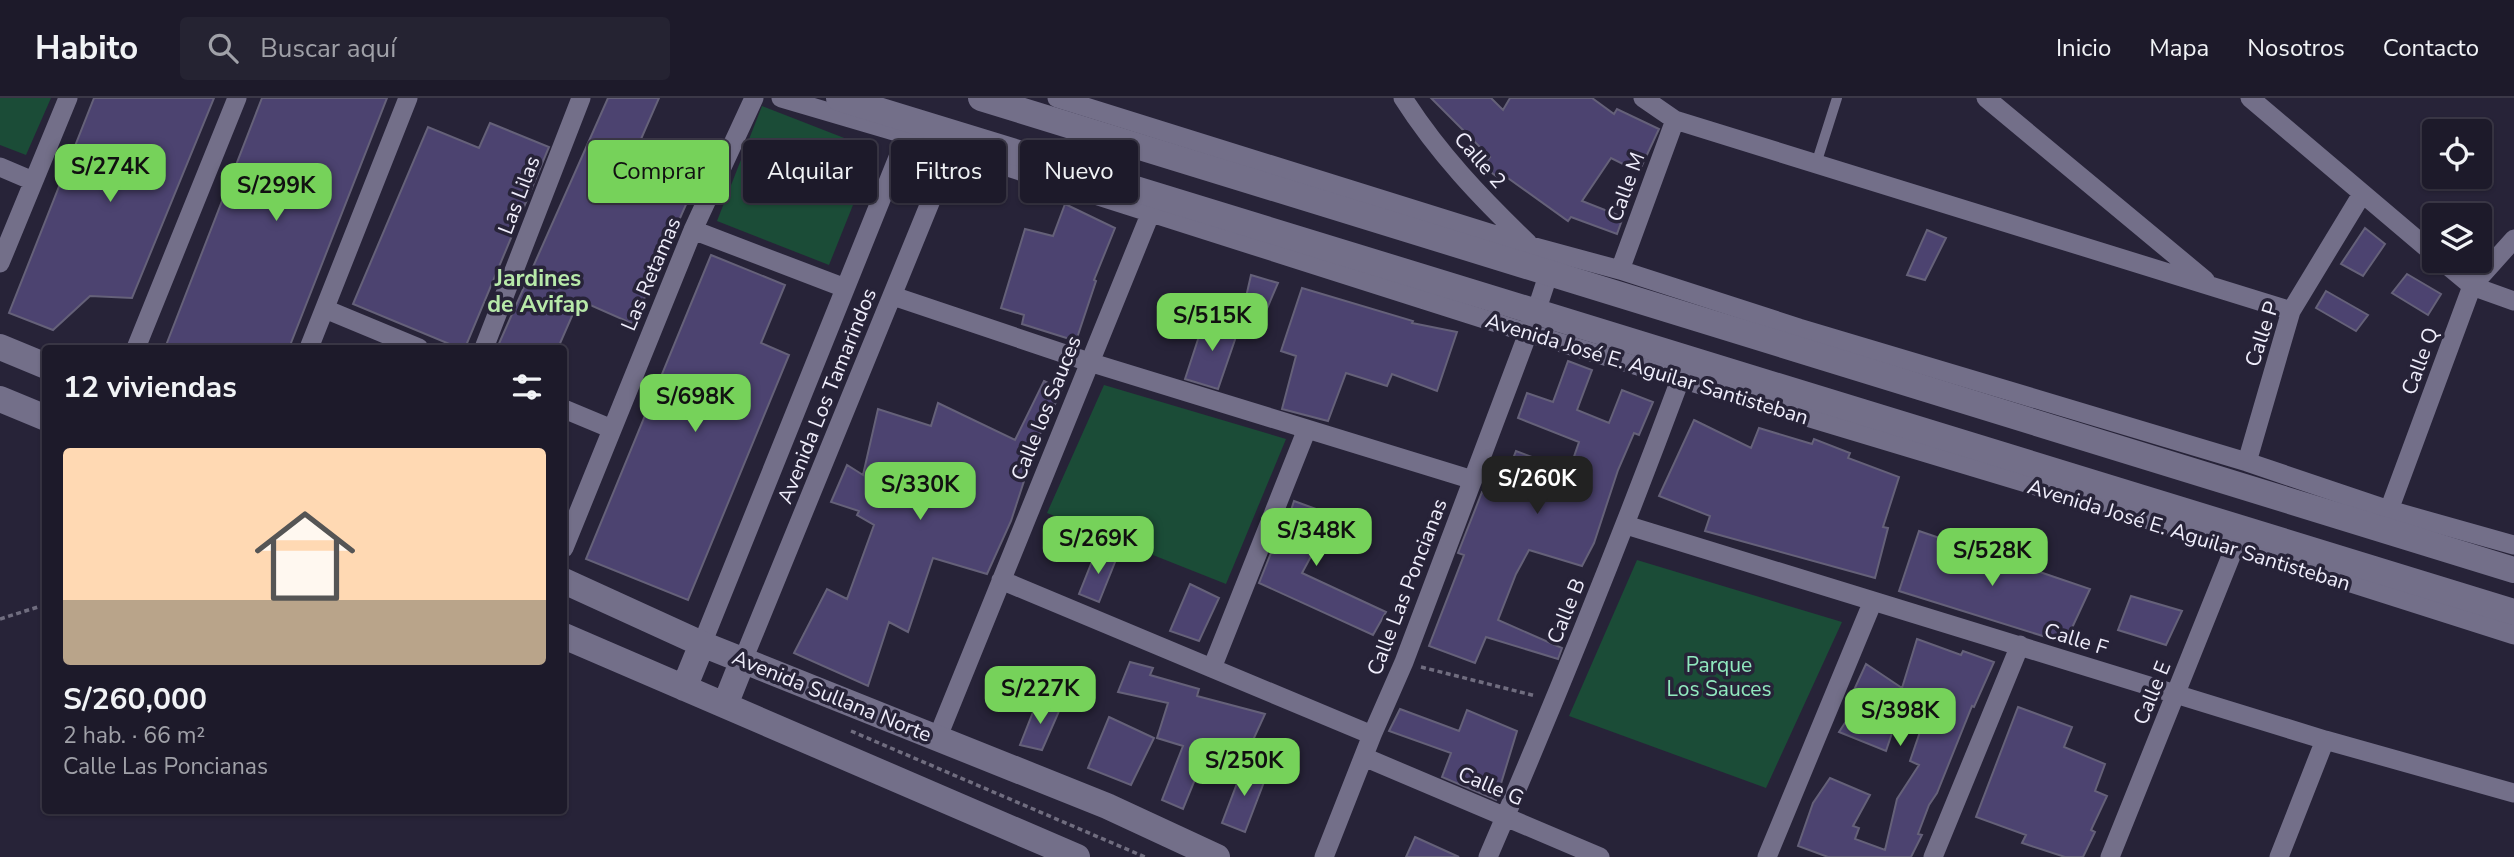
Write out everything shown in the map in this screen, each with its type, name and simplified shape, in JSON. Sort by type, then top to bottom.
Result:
[{"type":"main road","name":"Avenida José E. Aguilar Santisteban","points":[[839,98],[1532,323],[2514,612]]},
{"type":"main road","points":[[981,98],[1553,262],[2514,570]]},
{"type":"main road","points":[[0,347],[42,364]]},
{"type":"main road","points":[[0,400],[42,416]]},
{"type":"main road","name":"Avenida Sullana Norte","points":[[567,583],[702,644],[1107,806],[1217,857]]},
{"type":"main road","points":[[567,637],[1077,857]]},
{"type":"main road","points":[[684,688],[702,644]]},
{"type":"main road","points":[[724,705],[743,660]]},
{"type":"street","points":[[0,263],[68,98]]},
{"type":"street","points":[[137,345],[237,98]]},
{"type":"street","points":[[310,345],[408,98]]},
{"type":"street","points":[[310,345],[408,98]]},
{"type":"street","name":"Las Lilas","points":[[485,345],[581,98]]},
{"type":"street","name":"Las Retamas","points":[[567,541],[694,230],[754,98]]},
{"type":"street","name":"Avenida José E. Aguilar Santisteban","points":[[781,98],[923,140]]},
{"type":"street","points":[[1057,98],[1531,246],[1553,262],[1620,270],[1799,328],[2247,462],[2389,510],[2514,545]]},
{"type":"street","name":"Calle 2","points":[[1403,98],[1475,192],[1531,246]]},
{"type":"street","points":[[1643,98],[1675,120],[2291,311]]},
{"type":"street","points":[[1986,98],[2214,287]]},
{"type":"street","points":[[2250,98],[2422,244]]},
{"type":"street","name":"Calle M","points":[[1620,270],[1675,120]]},
{"type":"street","name":"Avenida Los Tamarindos","points":[[702,644],[907,135]]},
{"type":"street","name":"Avenida José E. Aguilar Santisteban","points":[[1006,166],[1151,212],[1532,323],[1680,380],[2235,546],[2514,635]]},
{"type":"street","points":[[0,167],[33,181]]},
{"type":"street","name":"Calle P","points":[[2247,462],[2291,311],[2362,194]]},
{"type":"street","name":"Avenida Los Tamarindos","points":[[743,660],[930,203]]},
{"type":"street","name":"Calle los Sauces","points":[[937,739],[1151,212]]},
{"type":"street","points":[[694,230],[845,288]]},
{"type":"street","name":"Calle Q","points":[[2389,510],[2472,286],[2514,239]]},
{"type":"street","name":"Calle Las Poncianas","points":[[1324,857],[1404,662],[1553,262]]},
{"type":"street","points":[[2456,273],[2472,286],[2514,301]]},
{"type":"street","points":[[893,296],[1089,362],[1473,480]]},
{"type":"street","points":[[325,309],[412,345]]},
{"type":"street","name":"Calle B","points":[[1488,857],[1626,525],[1680,380]]},
{"type":"street","points":[[567,410],[612,429]]},
{"type":"street","points":[[1212,668],[1307,429]]},
{"type":"street","name":"Calle F","points":[[1626,525],[2325,740],[2514,793]]},
{"type":"street","name":"Calle E","points":[[2110,857],[2235,546]]},
{"type":"street","points":[[1001,580],[1372,735]]},
{"type":"street","points":[[1767,857],[1873,601]]},
{"type":"street","points":[[1933,857],[2020,645]]},
{"type":"street","points":[[2279,857],[2325,740]]},
{"type":"street","name":"Calle G","points":[[1364,757],[1600,857]]},
{"type":"lane","points":[[1816,164],[1837,98]]},
{"type":"path","points":[[0,619],[42,606]]},
{"type":"path","points":[[1404,662],[1555,701]]},
{"type":"green space","points":[[0,98],[51,98],[26,155],[0,145]]},
{"type":"green space","points":[[762,106],[849,140],[749,140]]},
{"type":"green space","points":[[743,155],[743,203],[854,203],[829,265],[717,221],[724,203],[729,203],[729,190]]},
{"type":"green space","points":[[1104,385],[1286,439],[1226,584],[1047,513]]},
{"type":"green space","name":"Parque Los Sauces","points":[[1637,560],[1842,622],[1766,788],[1569,716]]},
{"type":"building","points":[[94,98],[214,98],[132,298],[90,296],[53,330],[9,313]]},
{"type":"building","points":[[262,98],[387,98],[290,345],[166,345]]},
{"type":"building","points":[[608,98],[659,98],[641,140],[589,140]]},
{"type":"building","points":[[1431,98],[1491,98],[1503,110],[1510,98],[1592,98],[1614,114],[1617,109],[1659,129],[1639,172],[1611,158],[1582,201],[1623,217],[1617,234],[1571,217],[1568,221],[1505,176],[1501,180],[1483,166],[1490,157]]},
{"type":"building","points":[[490,123],[549,147],[466,345],[452,345],[353,304],[428,127],[479,148]]},
{"type":"building","points":[[588,143],[588,203],[687,203],[633,324],[579,300],[559,345],[498,345]]},
{"type":"building","points":[[1065,204],[1115,228],[1094,280],[1096,281],[1076,341],[1022,324],[1024,315],[1001,308],[1025,229],[1053,236]]},
{"type":"building","points":[[2365,228],[2385,244],[2363,276],[2341,264]]},
{"type":"building","points":[[1927,230],[1946,238],[1925,280],[1907,275]]},
{"type":"building","points":[[711,255],[785,285],[761,343],[789,355],[688,600],[586,559]]},
{"type":"building","points":[[2407,274],[2441,294],[2428,315],[2392,293]]},
{"type":"building","points":[[1251,275],[1278,283],[1256,334],[1239,328]]},
{"type":"building","points":[[1302,288],[1413,321],[1412,323],[1457,332],[1437,391],[1392,374],[1387,386],[1346,373],[1328,421],[1282,409],[1296,356],[1281,351]]},
{"type":"building","points":[[2326,291],[2368,315],[2356,331],[2316,308]]},
{"type":"building","points":[[1205,318],[1239,328],[1218,389],[1185,379]]},
{"type":"building","points":[[1568,361],[1592,370],[1577,410],[1609,423],[1622,390],[1653,402],[1639,435],[1634,433],[1618,470],[1594,543],[1582,566],[1529,550],[1516,574],[1498,620],[1562,648],[1558,659],[1486,637],[1475,663],[1429,646],[1464,555],[1458,553],[1482,492],[1497,499],[1516,451],[1569,471],[1579,442],[1518,418],[1527,393],[1553,402]]},
{"type":"building","points":[[1044,381],[1062,390],[1033,448],[1038,450],[1019,479],[1024,481],[1011,521],[987,574],[933,558],[908,632],[889,622],[868,686],[794,653],[827,589],[847,599],[874,525],[857,515],[859,511],[831,502],[847,465],[863,475],[878,409],[931,426],[938,403],[1015,440]]},
{"type":"building","points":[[1694,420],[1751,448],[1759,428],[1812,444],[1814,439],[1850,453],[1848,458],[1899,477],[1883,527],[1888,528],[1875,578],[1705,531],[1710,516],[1659,496]]},
{"type":"building","points":[[1294,501],[1360,525],[1349,546],[1322,536],[1302,573],[1386,612],[1373,635],[1259,583],[1271,553],[1276,546],[1279,547]]},
{"type":"building","points":[[1919,531],[2090,589],[2065,643],[1899,591]]},
{"type":"building","points":[[1097,549],[1117,557],[1099,602],[1079,594]]},
{"type":"building","points":[[1190,584],[1219,598],[1199,641],[1170,631]]},
{"type":"building","points":[[2131,596],[2182,611],[2166,645],[2118,630]]},
{"type":"building","points":[[1917,639],[1961,655],[1963,651],[1994,662],[1974,707],[1972,706],[1937,793],[1929,805],[1918,834],[1922,835],[1911,857],[1828,857],[1798,846],[1813,803],[1830,778],[1870,795],[1853,826],[1859,828],[1855,839],[1885,850],[1897,799],[1919,765],[1910,761],[1923,723],[1911,718],[1906,728],[1895,724],[1886,751],[1839,732],[1856,706],[1848,703],[1866,664],[1902,688]]},
{"type":"building","points":[[1130,662],[1153,668],[1150,675],[1199,689],[1197,696],[1265,714],[1243,762],[1207,750],[1183,809],[1162,800],[1183,746],[1157,738],[1168,703],[1118,692]]},
{"type":"building","points":[[1037,702],[1060,709],[1042,750],[1020,745]]},
{"type":"building","points":[[2018,707],[2072,727],[2064,747],[2105,764],[2095,791],[2107,796],[2091,830],[2095,832],[2083,857],[2065,857],[2022,843],[2026,835],[1976,817]]},
{"type":"building","points":[[1400,709],[1459,731],[1467,710],[1517,731],[1496,800],[1442,777],[1451,753],[1389,731]]},
{"type":"building","points":[[1109,717],[1154,738],[1131,785],[1088,768]]},
{"type":"building","points":[[1244,765],[1267,774],[1245,832],[1222,823]]},
{"type":"building","points":[[1415,837],[1459,857],[1406,857]]},
{"type":"district","name":"Jardines de Avifap","points":[[538,291]]}]
